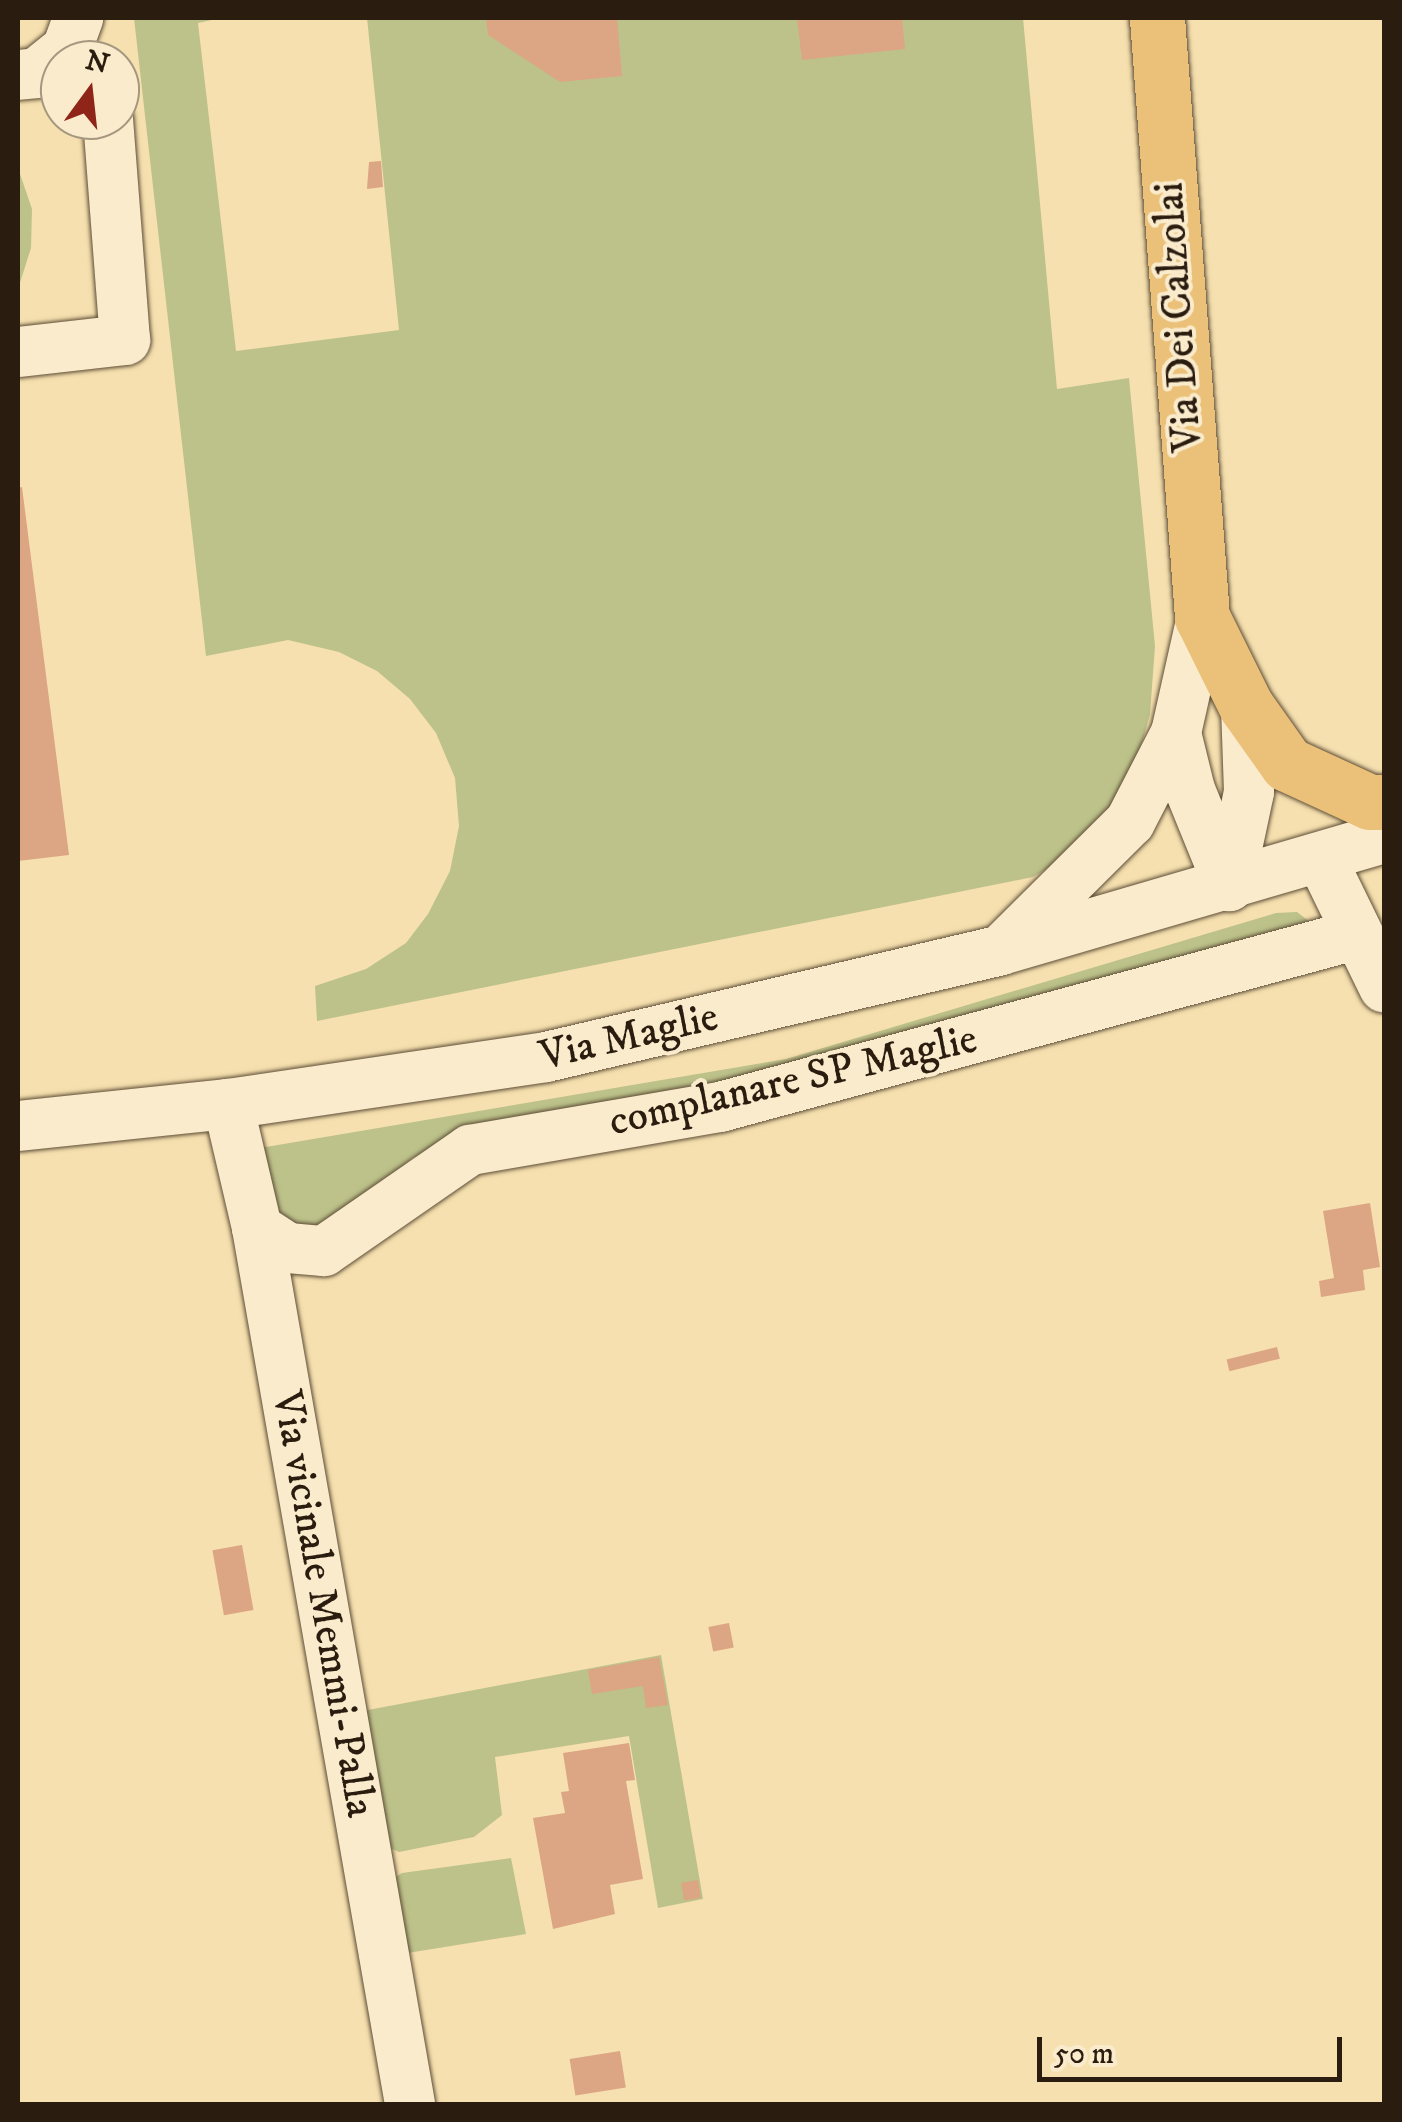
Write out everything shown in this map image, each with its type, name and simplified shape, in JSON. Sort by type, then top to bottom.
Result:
[{"type":"main road","name":"Via Dei Calzolai","points":[[1157,18],[1202,617]]},
{"type":"main road","points":[[1202,617],[1246,706],[1287,764],[1370,802],[1384,802]]},
{"type":"street","points":[[18,75],[36,73],[67,49],[78,18]]},
{"type":"street","points":[[18,352],[125,340],[110,140]]},
{"type":"street","points":[[1001,950],[1130,822],[1176,732],[1202,617]]},
{"type":"street","points":[[1229,886],[1248,792],[1246,706]]},
{"type":"street","points":[[1176,732],[1190,790],[1229,886]]},
{"type":"street","name":"Via Maglie","points":[[18,1126],[228,1104],[546,1058],[1001,950],[1384,838]]},
{"type":"street","points":[[1322,858],[1355,935],[1384,988]]},
{"type":"street","name":"complanare SP Maglie","points":[[258,1228],[288,1248],[324,1251],[470,1150],[720,1108],[1355,935]]},
{"type":"street","name":"Via vicinale Memmi-Palla","points":[[228,1104],[258,1228],[410,2104]]},
{"type":"green space","points":[[134,18],[221,18],[198,23],[236,351],[399,330],[367,18],[1023,18],[1057,389],[1129,378],[1155,646],[1150,714],[1135,768],[1110,816],[1070,855],[1033,877],[317,1021],[315,986],[366,969],[406,943],[428,914],[450,871],[459,826],[455,778],[436,733],[410,699],[377,671],[339,652],[288,640],[206,656],[140,71],[140,40],[136,40]]},
{"type":"green space","points":[[18,168],[32,209],[31,248],[18,289]]},
{"type":"green space","points":[[1297,912],[1318,928],[765,1079],[456,1137],[412,1158],[327,1236],[274,1217],[254,1149],[786,1059],[1276,913]]},
{"type":"green space","points":[[661,1655],[703,1899],[658,1908],[629,1736],[495,1757],[502,1815],[474,1837],[399,1852],[372,1840],[352,1713]]},
{"type":"green space","points":[[511,1858],[526,1934],[395,1955],[383,1885],[402,1873]]},
{"type":"building","points":[[486,18],[617,18],[622,76],[560,82],[488,35]]},
{"type":"building","points":[[797,18],[902,18],[905,49],[802,60]]},
{"type":"building","points":[[381,161],[383,187],[367,189],[369,162]]},
{"type":"building","points":[[22,487],[69,855],[18,861],[18,488]]},
{"type":"building","points":[[1370,1203],[1380,1267],[1363,1270],[1365,1290],[1321,1297],[1319,1281],[1334,1278],[1323,1211]]},
{"type":"building","points":[[1277,1347],[1280,1359],[1229,1371],[1227,1360]]},
{"type":"building","points":[[242,1545],[253,1610],[224,1615],[212,1550]]},
{"type":"building","points":[[729,1623],[734,1648],[713,1652],[708,1627]]},
{"type":"building","points":[[659,1657],[668,1705],[646,1708],[643,1686],[592,1694],[588,1670]]},
{"type":"building","points":[[629,1743],[635,1780],[626,1781],[643,1879],[610,1885],[615,1914],[553,1929],[533,1818],[565,1813],[561,1792],[569,1791],[563,1753]]},
{"type":"building","points":[[698,1880],[701,1898],[684,1900],[681,1883]]},
{"type":"building","points":[[620,2051],[626,2088],[575,2096],[570,2059]]}]
